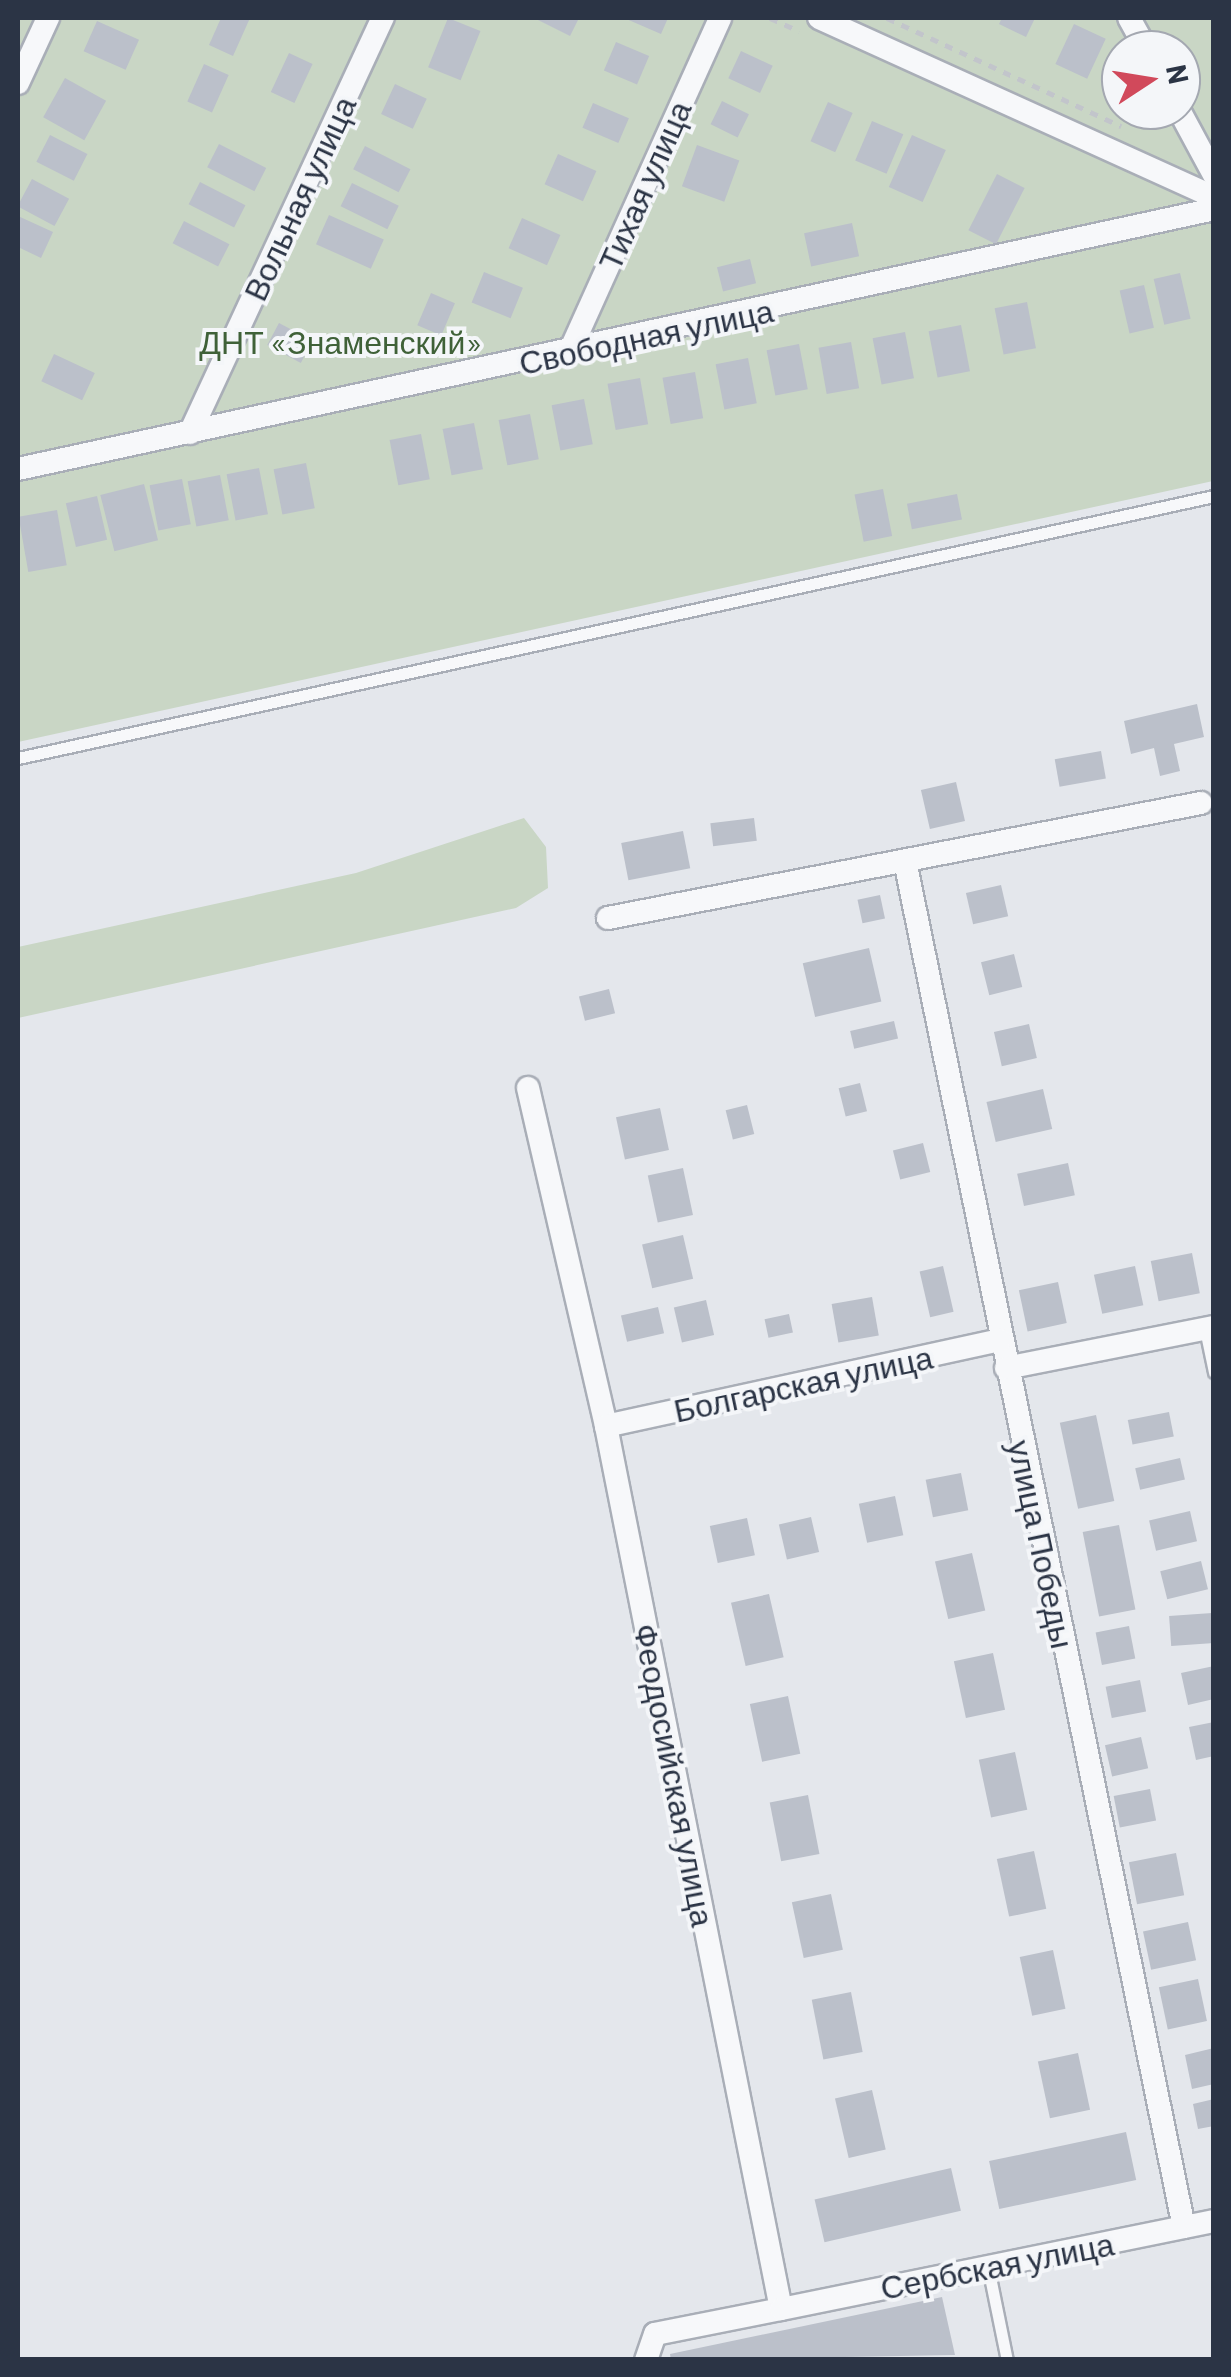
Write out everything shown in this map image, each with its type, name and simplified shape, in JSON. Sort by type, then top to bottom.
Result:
[{"type":"street","points":[[18,83],[48,18]]},
{"type":"street","name":"Вольная улица","points":[[190,432],[383,18]]},
{"type":"street","name":"Тихая улица","points":[[569,352],[720,18]]},
{"type":"street","points":[[819,18],[1214,197]]},
{"type":"street","points":[[1190,130],[1214,175]]},
{"type":"street","name":"Свободная улица","points":[[18,469],[1214,210]]},
{"type":"street","points":[[608,918],[1201,802]]},
{"type":"street","name":"улица Победы","points":[[904,860],[1184,2227]]},
{"type":"street","name":"Феодосийская улица","points":[[528,1088],[606,1426],[781,2309]]},
{"type":"street","points":[[1006,1368],[1209,1328]]},
{"type":"street","name":"Болгарская улица","points":[[606,1426],[1000,1340]]},
{"type":"street","name":"Сербская улица","points":[[781,2309],[1214,2221]]},
{"type":"street","points":[[646,2360],[656,2334],[781,2309]]},
{"type":"lane","points":[[18,758],[1214,496]]},
{"type":"lane","points":[[1209,1328],[1214,1372]]},
{"type":"lane","points":[[988,2267],[1007,2360]]},
{"type":"path","points":[[887,18],[1138,134]]},
{"type":"green space","name":"ДНТ «Знаменский»","points":[[18,18],[1213,18],[1213,481],[18,742]]},
{"type":"green space","points":[[524,818],[546,847],[548,888],[516,908],[18,1018],[18,947],[356,873]]},
{"type":"building","points":[[221,18],[250,18],[233,56],[209,45]]},
{"type":"building","points":[[448,18],[480,31],[461,80],[428,67]]},
{"type":"building","points":[[534,18],[579,18],[570,36]]},
{"type":"building","points":[[624,18],[668,18],[661,34]]},
{"type":"building","points":[[1002,18],[1035,18],[1026,37],[999,24]]},
{"type":"building","points":[[97,21],[139,40],[126,70],[84,51]]},
{"type":"building","points":[[1074,24],[1101,37],[1101,49],[1087,79],[1055,64]]},
{"type":"building","points":[[616,42],[649,56],[637,85],[604,71]]},
{"type":"building","points":[[741,51],[773,66],[760,93],[728,78]]},
{"type":"building","points":[[289,53],[313,64],[294,103],[271,92]]},
{"type":"building","points":[[204,64],[229,75],[212,112],[187,101]]},
{"type":"building","points":[[65,78],[106,101],[84,140],[43,117]]},
{"type":"building","points":[[395,84],[427,99],[413,129],[381,114]]},
{"type":"building","points":[[722,101],[749,114],[738,138],[711,124]]},
{"type":"building","points":[[828,102],[853,113],[835,152],[811,141]]},
{"type":"building","points":[[593,103],[629,118],[618,143],[582,128]]},
{"type":"building","points":[[872,121],[903,134],[886,174],[855,161]]},
{"type":"building","points":[[50,135],[87,154],[74,181],[36,162]]},
{"type":"building","points":[[912,135],[946,150],[923,202],[889,187]]},
{"type":"building","points":[[219,144],[266,168],[254,191],[207,167]]},
{"type":"building","points":[[697,145],[739,160],[724,202],[682,186]]},
{"type":"building","points":[[365,146],[410,169],[399,192],[353,169]]},
{"type":"building","points":[[558,154],[596,171],[583,201],[545,184]]},
{"type":"building","points":[[997,174],[1025,188],[996,244],[968,230]]},
{"type":"building","points":[[32,179],[69,199],[55,226],[18,207]]},
{"type":"building","points":[[200,182],[245,205],[234,227],[189,204]]},
{"type":"building","points":[[352,183],[399,206],[387,229],[341,206]]},
{"type":"building","points":[[329,215],[384,239],[371,269],[316,244]]},
{"type":"building","points":[[18,216],[53,232],[41,258],[18,247]]},
{"type":"building","points":[[522,218],[560,235],[547,265],[509,248]]},
{"type":"building","points":[[184,221],[229,244],[218,266],[173,243]]},
{"type":"building","points":[[852,223],[859,256],[811,266],[804,233]]},
{"type":"building","points":[[750,259],[756,283],[723,291],[717,267]]},
{"type":"building","points":[[484,272],[523,288],[511,318],[472,303]]},
{"type":"building","points":[[1180,273],[1191,319],[1164,325],[1154,279]]},
{"type":"building","points":[[1144,285],[1154,328],[1130,333],[1120,291]]},
{"type":"building","points":[[431,293],[455,303],[441,335],[417,325]]},
{"type":"building","points":[[1027,302],[1036,348],[1004,354],[995,308]]},
{"type":"building","points":[[279,323],[313,341],[301,363],[267,345]]},
{"type":"building","points":[[961,325],[970,371],[938,377],[929,331]]},
{"type":"building","points":[[905,332],[914,378],[882,384],[873,338]]},
{"type":"building","points":[[851,342],[859,388],[827,394],[819,348]]},
{"type":"building","points":[[799,344],[808,389],[775,395],[767,350]]},
{"type":"building","points":[[54,354],[95,373],[82,400],[41,381]]},
{"type":"building","points":[[748,358],[757,403],[724,409],[716,364]]},
{"type":"building","points":[[695,372],[703,418],[671,424],[663,378]]},
{"type":"building","points":[[640,378],[648,424],[616,430],[608,384]]},
{"type":"building","points":[[584,399],[593,444],[560,450],[552,405]]},
{"type":"building","points":[[530,414],[539,459],[507,465],[499,420]]},
{"type":"building","points":[[474,423],[483,469],[452,475],[443,429]]},
{"type":"building","points":[[421,434],[430,479],[398,485],[390,440]]},
{"type":"building","points":[[306,463],[315,508],[282,514],[274,469]]},
{"type":"building","points":[[259,468],[268,514],[236,520],[227,474]]},
{"type":"building","points":[[220,475],[229,520],[196,526],[188,481]]},
{"type":"building","points":[[182,479],[191,524],[158,530],[150,485]]},
{"type":"building","points":[[144,484],[158,540],[114,551],[100,495]]},
{"type":"building","points":[[883,489],[892,536],[864,542],[855,495]]},
{"type":"building","points":[[957,494],[962,520],[912,529],[907,504]]},
{"type":"building","points":[[97,496],[107,540],[76,547],[66,503]]},
{"type":"building","points":[[57,510],[67,565],[28,572],[19,517]]},
{"type":"building","points":[[1197,704],[1204,737],[1174,744],[1180,771],[1160,776],[1154,748],[1131,754],[1124,721]]},
{"type":"building","points":[[1101,751],[1106,779],[1060,787],[1055,759]]},
{"type":"building","points":[[956,782],[965,821],[930,829],[921,790]]},
{"type":"building","points":[[754,818],[757,841],[713,846],[710,823]]},
{"type":"building","points":[[683,831],[690,868],[628,880],[621,843]]},
{"type":"building","points":[[1001,885],[1008,916],[973,924],[966,893]]},
{"type":"building","points":[[880,895],[885,918],[862,923],[858,900]]},
{"type":"building","points":[[869,948],[881,1002],[815,1017],[803,963]]},
{"type":"building","points":[[1014,954],[1022,987],[989,995],[981,962]]},
{"type":"building","points":[[609,989],[615,1013],[585,1021],[579,996]]},
{"type":"building","points":[[894,1021],[898,1039],[854,1049],[850,1031]]},
{"type":"building","points":[[1029,1024],[1037,1058],[1002,1066],[994,1032]]},
{"type":"building","points":[[860,1083],[867,1111],[846,1116],[839,1088]]},
{"type":"building","points":[[1043,1089],[1052,1129],[996,1142],[986,1102]]},
{"type":"building","points":[[747,1105],[754,1134],[733,1139],[726,1110]]},
{"type":"building","points":[[660,1108],[669,1150],[625,1159],[616,1117]]},
{"type":"building","points":[[923,1143],[930,1172],[900,1180],[893,1150]]},
{"type":"building","points":[[1068,1163],[1075,1195],[1024,1206],[1017,1174]]},
{"type":"building","points":[[683,1168],[693,1215],[658,1222],[648,1175]]},
{"type":"building","points":[[683,1235],[693,1279],[652,1288],[642,1244]]},
{"type":"building","points":[[1192,1253],[1200,1293],[1159,1301],[1151,1261]]},
{"type":"building","points":[[943,1266],[954,1312],[930,1317],[920,1271]]},
{"type":"building","points":[[1135,1266],[1143,1305],[1102,1314],[1094,1275]]},
{"type":"building","points":[[1058,1282],[1067,1323],[1028,1331],[1019,1290]]},
{"type":"building","points":[[872,1297],[879,1335],[838,1343],[832,1304]]},
{"type":"building","points":[[706,1300],[714,1335],[682,1343],[674,1307]]},
{"type":"building","points":[[658,1307],[664,1333],[627,1342],[621,1316]]},
{"type":"building","points":[[789,1314],[793,1333],[768,1338],[765,1319]]},
{"type":"building","points":[[1169,1412],[1174,1437],[1133,1445],[1128,1420]]},
{"type":"building","points":[[1096,1415],[1114,1501],[1078,1509],[1060,1423]]},
{"type":"building","points":[[1180,1458],[1185,1479],[1140,1490],[1135,1468]]},
{"type":"building","points":[[961,1473],[968,1510],[933,1517],[926,1480]]},
{"type":"building","points":[[895,1496],[903,1535],[867,1543],[859,1504]]},
{"type":"building","points":[[1190,1511],[1197,1541],[1156,1551],[1149,1520]]},
{"type":"building","points":[[811,1517],[819,1552],[787,1560],[779,1524]]},
{"type":"building","points":[[747,1518],[755,1555],[718,1563],[710,1526]]},
{"type":"building","points":[[1119,1525],[1135,1609],[1099,1616],[1083,1532]]},
{"type":"building","points":[[972,1553],[985,1610],[948,1619],[935,1562]]},
{"type":"building","points":[[1201,1561],[1208,1589],[1167,1599],[1160,1571]]},
{"type":"building","points":[[769,1594],[784,1657],[746,1666],[731,1603]]},
{"type":"building","points":[[1212,1613],[1214,1643],[1171,1646],[1169,1616]]},
{"type":"building","points":[[1129,1626],[1135,1658],[1102,1665],[1096,1632]]},
{"type":"building","points":[[993,1653],[1005,1710],[966,1718],[954,1661]]},
{"type":"building","points":[[1214,1666],[1214,1699],[1188,1705],[1181,1673]]},
{"type":"building","points":[[1140,1680],[1146,1711],[1112,1718],[1106,1687]]},
{"type":"building","points":[[788,1696],[800,1754],[762,1762],[750,1704]]},
{"type":"building","points":[[1214,1722],[1214,1756],[1196,1760],[1189,1727]]},
{"type":"building","points":[[1141,1737],[1148,1768],[1112,1777],[1105,1745]]},
{"type":"building","points":[[1015,1752],[1027,1810],[991,1817],[979,1760]]},
{"type":"building","points":[[1150,1789],[1156,1820],[1120,1827],[1114,1796]]},
{"type":"building","points":[[808,1795],[819,1854],[781,1861],[770,1802]]},
{"type":"building","points":[[1034,1851],[1046,1909],[1009,1917],[997,1859]]},
{"type":"building","points":[[1176,1853],[1184,1895],[1137,1904],[1129,1862]]},
{"type":"building","points":[[831,1894],[843,1950],[804,1958],[792,1902]]},
{"type":"building","points":[[1188,1922],[1196,1960],[1151,1970],[1143,1932]]},
{"type":"building","points":[[1053,1950],[1065,2009],[1032,2016],[1020,1957]]},
{"type":"building","points":[[1198,1979],[1207,2021],[1168,2029],[1159,1987]]},
{"type":"building","points":[[851,1992],[863,2052],[823,2060],[812,2000]]},
{"type":"building","points":[[1214,2048],[1214,2084],[1192,2089],[1185,2055]]},
{"type":"building","points":[[1078,2053],[1090,2110],[1050,2118],[1038,2062]]},
{"type":"building","points":[[872,2090],[886,2149],[849,2158],[835,2099]]},
{"type":"building","points":[[1214,2099],[1214,2126],[1198,2129],[1193,2104]]},
{"type":"building","points":[[1126,2132],[1136,2180],[999,2209],[989,2161]]},
{"type":"building","points":[[951,2168],[961,2211],[824,2242],[815,2199]]},
{"type":"building","points":[[942,2297],[955,2355],[671,2360],[670,2354]]}]
